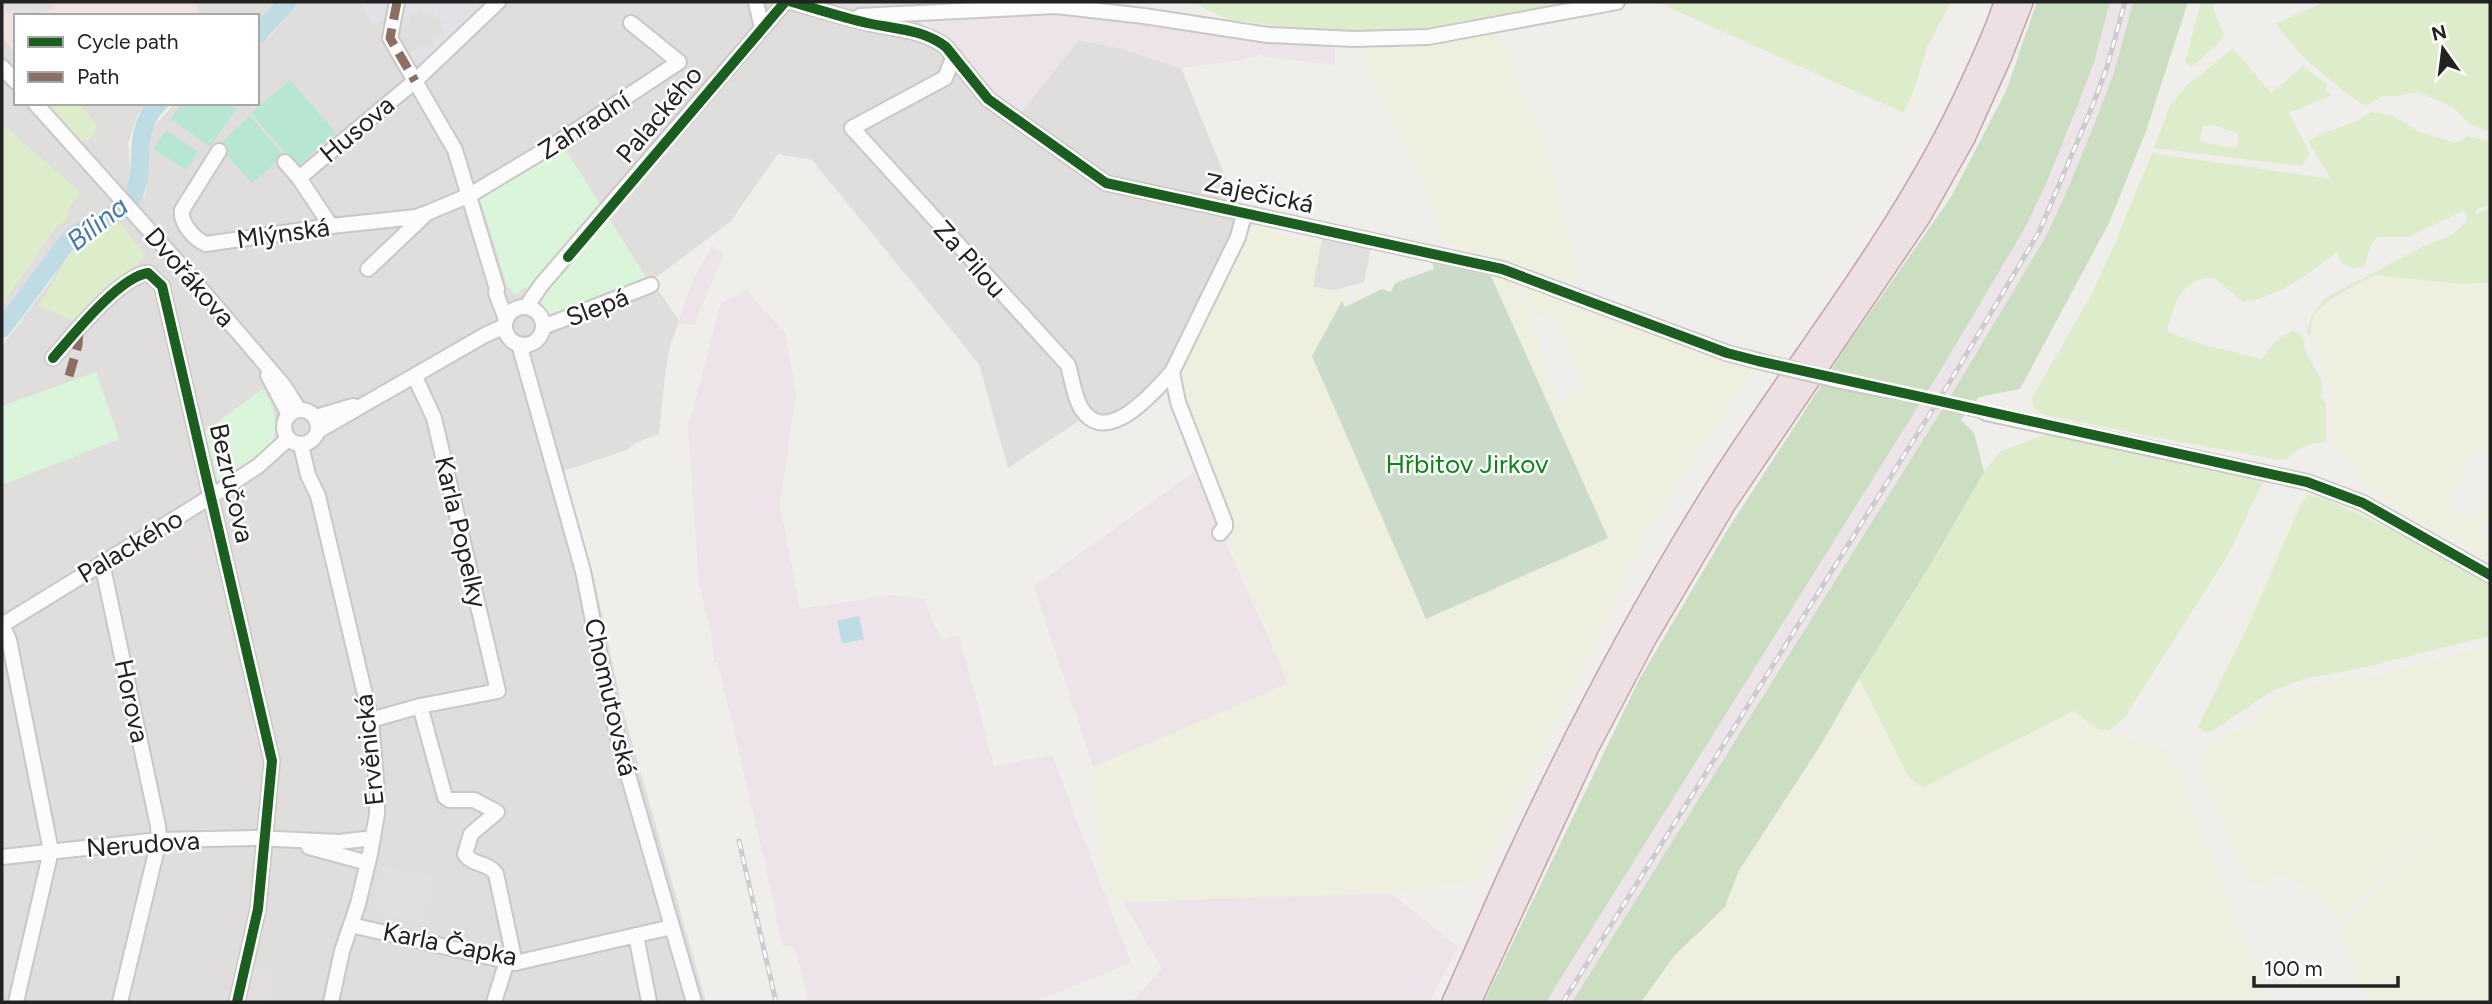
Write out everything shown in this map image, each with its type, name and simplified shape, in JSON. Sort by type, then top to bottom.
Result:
[{"type":"highway","points":[[1453,1002],[1573,741],[1632,632],[1713,495],[1906,208],[1950,131],[2005,2]]},
{"type":"highway","points":[[1470,1002],[1588,747],[1645,639],[1726,502],[1920,216],[1964,138],[2022,2]]},
{"type":"street","name":"Chomutovská","points":[[397,2],[390,38],[455,149],[497,289],[538,338],[521,342]]},
{"type":"street","points":[[756,2],[762,28]]},
{"type":"street","name":"Palackého","points":[[2,625],[212,496],[307,434],[415,377],[485,335],[523,317],[547,290],[568,257],[785,2]]},
{"type":"street","name":"Zaječická","points":[[792,2],[845,17],[920,33],[937,40],[954,56],[988,99],[1106,183],[1502,270],[1727,353],[1886,390]]},
{"type":"street","points":[[845,17],[1056,6],[1268,35],[1354,39],[1428,37],[1617,2]]},
{"type":"street","name":"Husova","points":[[299,178],[415,81],[492,5]]},
{"type":"street","name":"Zahradní","points":[[470,195],[560,141],[679,62],[631,23]]},
{"type":"street","name":"Za Pilou","points":[[954,56],[945,78],[852,128],[1068,366],[1080,406],[1086,415],[1102,423],[1117,421],[1172,372]]},
{"type":"street","points":[[2,67],[14,80]]},
{"type":"street","name":"Dvořákova","points":[[37,105],[284,386],[294,412]]},
{"type":"street","name":"Mlýnská","points":[[219,151],[182,210],[181,217],[200,241],[206,244],[416,217],[470,195]]},
{"type":"street","points":[[285,162],[331,226]]},
{"type":"street","points":[[368,269],[427,213]]},
{"type":"street","points":[[1220,533],[1224,530],[1225,523],[1178,402],[1172,372],[1238,237],[1244,214]]},
{"type":"street","name":"Bezručova","points":[[53,358],[80,327],[134,277],[148,273],[162,286],[272,761],[258,909],[237,1002]]},
{"type":"street","name":"Slepá","points":[[523,317],[651,285]]},
{"type":"street","name":"Chomutovská","points":[[523,317],[521,342],[531,391],[583,571],[611,711],[694,1002]]},
{"type":"street","name":"Palackého","points":[[448,358],[487,342],[503,339],[521,342]]},
{"type":"street","name":"Karla Popelky","points":[[415,377],[433,418],[498,691],[420,706]]},
{"type":"street","points":[[294,412],[309,411],[307,434]]},
{"type":"street","name":"Ervěnická","points":[[294,412],[284,429],[307,434],[318,496],[371,720],[377,792],[377,814],[368,863],[342,951],[331,1002]]},
{"type":"street","points":[[1986,413],[2307,482],[2363,503],[2490,575]]},
{"type":"street","name":"Horova","points":[[102,563],[159,840]]},
{"type":"street","points":[[2,625],[9,640],[51,850],[16,1002]]},
{"type":"street","points":[[371,720],[420,706],[445,797],[449,800],[474,800],[496,812],[471,834],[465,855],[469,860],[495,870],[511,962],[494,1002]]},
{"type":"street","name":"Nerudova","points":[[2,857],[159,840],[266,838],[368,863]]},
{"type":"street","name":"Nerudova","points":[[284,841],[339,842],[373,838]]},
{"type":"street","points":[[120,1002],[159,840]]},
{"type":"street","name":"Karla Čapka","points":[[351,925],[511,962],[672,927]]},
{"type":"street","points":[[636,934],[649,1002]]},
{"type":"shaded area","points":[[2,2],[280,2],[259,21],[259,14],[14,14],[14,105],[148,105],[138,114],[128,143],[131,180],[121,204],[62,234],[2,317]]},
{"type":"shaded area","points":[[2,2],[196,2],[199,14],[14,14],[14,52],[2,37]]},
{"type":"shaded area","points":[[2,2],[57,2],[53,3],[54,9],[33,14],[16,14],[14,11],[8,14]]},
{"type":"shaded area","points":[[300,2],[1029,2],[907,11],[956,53],[1079,40],[1123,49],[1181,68],[1235,201],[1253,208],[1254,221],[1177,375],[1122,424],[1100,431],[1082,419],[1008,468],[979,364],[812,160],[778,154],[730,222],[650,282],[655,285],[679,321],[670,346],[659,434],[635,443],[627,450],[564,471],[593,574],[623,710],[706,1002],[2,1002],[2,346],[76,243],[115,226],[133,210],[146,193],[146,146],[149,132],[173,105],[259,105],[259,43],[270,36]],"holes":[[[563,146],[649,282],[547,323],[526,286],[515,294],[507,285]]]},
{"type":"shaded area","points":[[360,2],[489,2],[490,10],[409,86],[398,68],[399,60],[380,36],[389,29],[383,19],[373,26]],"holes":[[[419,10],[426,18],[432,12],[435,17],[439,17],[444,31],[432,37],[435,42],[433,47],[428,47],[424,42],[422,47],[419,46],[415,52],[413,50],[407,55],[402,43],[396,41],[395,33],[412,20],[409,17]]]},
{"type":"shaded area","points":[[2110,2],[2133,2],[2115,69],[2100,110],[2046,236],[1958,384],[1572,1002],[1546,1002],[1939,373],[2026,226],[2079,102]]},
{"type":"shaded area","points":[[1029,9],[1335,42],[1335,65],[1260,54],[1243,60],[1181,68],[1123,49],[1079,40],[1020,114],[982,83],[928,24],[926,17]]},
{"type":"shaded area","points":[[1322,239],[1371,248],[1364,282],[1335,290],[1313,287]]},
{"type":"shaded area","points":[[712,246],[724,254],[694,325],[678,324],[692,281]]},
{"type":"shaded area","points":[[746,290],[785,333],[796,391],[780,506],[800,609],[891,595],[924,599],[941,640],[959,635],[994,766],[1052,755],[1131,963],[1033,1002],[808,1002],[795,947],[782,945],[718,663],[714,663],[711,633],[699,584],[688,427],[721,303]]},
{"type":"shaded area","points":[[1194,472],[1289,683],[1093,767],[1034,586]]},
{"type":"shaded area","points":[[383,866],[434,877],[424,923],[373,913]]},
{"type":"shaded area","points":[[1391,893],[1458,947],[1430,1002],[1125,1002],[1135,998],[1162,969],[1123,902]]},
{"type":"shaded area","points":[[251,966],[273,970],[267,1002],[244,1002]]},
{"type":"green space","points":[[1192,2],[1578,2],[1417,33],[1354,37],[1350,32],[1227,19]]},
{"type":"green space","points":[[1657,2],[1951,2],[1927,47],[1904,113]]},
{"type":"green space","points":[[2037,2],[2110,2],[2094,62],[2079,102],[2026,226],[1939,373],[1546,1002],[1484,1002],[1640,678],[1728,529],[1848,344],[1951,197],[2006,91]]},
{"type":"green space","points":[[2133,2],[2188,2],[2146,131],[2109,223],[2020,389],[1979,397],[1961,420],[1974,433],[1984,472],[1822,743],[1738,872],[1725,907],[1674,956],[1641,1002],[1572,1002],[1958,384],[2046,236],[2100,110],[2115,69]]},
{"type":"green space","points":[[2201,2],[2218,2],[2213,9],[2224,34],[2223,39],[2191,67],[2185,62]]},
{"type":"green space","points":[[2326,2],[2490,2],[2490,131],[2470,125],[2453,107],[2418,92],[2383,96],[2363,105],[2327,78],[2294,47],[2276,23]]},
{"type":"green space","points":[[1495,29],[1539,130],[1580,284],[1440,241],[1440,228],[1424,184],[1375,86],[1362,52],[1370,46]]},
{"type":"green space","points":[[2233,48],[2271,93],[2303,66],[2327,85],[2326,91],[2332,95],[2289,113],[2310,154],[2301,166],[2154,148],[2170,106],[2185,87]],"holes":[[[2211,125],[2238,133],[2239,145],[2233,148],[2205,143],[2200,139],[2203,126]]]},
{"type":"green space","points":[[290,80],[336,133],[297,167],[251,113]]},
{"type":"green space","points":[[45,105],[80,105],[96,123],[95,134],[88,140],[76,140]]},
{"type":"green space","points":[[181,105],[231,105],[236,109],[210,147],[171,119]]},
{"type":"green space","points":[[2370,112],[2391,115],[2420,132],[2455,143],[2469,136],[2490,142],[2490,204],[2476,210],[2476,214],[2490,208],[2490,283],[2461,284],[2375,275],[2338,295],[2320,309],[2311,325],[2312,341],[2307,331],[2312,315],[2325,298],[2422,247],[2452,235],[2467,221],[2465,210],[2408,237],[2377,237],[2371,245],[2365,265],[2360,267],[2351,268],[2341,261],[2337,252],[2282,290],[2257,299],[2244,302],[2214,278],[2195,282],[2182,292],[2177,300],[2168,327],[2168,332],[2208,346],[2262,359],[2275,342],[2288,333],[2293,331],[2302,336],[2307,355],[2322,381],[2321,397],[2326,403],[2326,441],[2303,447],[2281,460],[2044,415],[2033,408],[2032,398],[2091,295],[2152,153],[2331,179],[2308,141],[2356,121]]},
{"type":"green space","points":[[250,116],[284,156],[252,183],[218,145]]},
{"type":"green space","points":[[5,126],[81,193],[68,209],[67,220],[57,226],[2,305],[2,129]]},
{"type":"green space","points":[[166,130],[198,152],[186,170],[154,149]]},
{"type":"green space","points":[[563,146],[649,282],[547,323],[526,286],[515,295],[507,285],[479,196]]},
{"type":"green space","points":[[119,222],[146,255],[77,322],[39,306],[71,250]]},
{"type":"green space","points":[[1253,228],[1321,244],[1313,287],[1335,292],[1338,286],[1346,288],[1348,292],[1350,297],[1342,301],[1312,356],[1607,538],[1491,276],[1510,279],[1542,346],[1536,349],[1560,403],[1586,391],[1553,312],[1535,319],[1519,282],[1701,352],[1756,370],[1655,520],[1617,589],[1619,594],[1478,880],[1391,893],[1123,902],[1123,899],[1109,897],[1089,769],[1288,683],[1227,538],[1235,532],[1206,467],[1184,404],[1181,383],[1187,357],[1242,241],[1245,242]]},
{"type":"green space","name":"Hřbitov Jirkov","points":[[1432,263],[1491,276],[1608,538],[1426,619],[1312,356],[1342,301],[1345,307],[1382,289],[1391,292],[1395,283],[1434,269]]},
{"type":"green space","points":[[2380,274],[2490,287],[2490,328],[2484,345],[2490,349],[2490,460],[2483,449],[2473,449],[2466,458],[2459,482],[2446,502],[2468,519],[2476,516],[2490,495],[2490,513],[2478,528],[2483,537],[2490,539],[2490,560],[2461,546],[2374,492],[2359,478],[2333,443],[2328,412],[2332,389],[2316,354],[2310,327],[2317,314]]},
{"type":"green space","points":[[96,372],[119,439],[2,485],[2,406]]},
{"type":"green space","points":[[263,389],[275,416],[272,447],[218,481],[205,431]]},
{"type":"green space","points":[[2047,434],[2263,482],[2228,555],[2125,717],[2109,731],[2097,729],[2074,711],[1922,788],[1908,776],[1859,678],[1932,562],[1984,472],[2001,451]]},
{"type":"green space","points":[[2307,490],[2353,506],[2405,535],[2349,511],[2249,624],[2220,682],[2300,499]]},
{"type":"green space","points":[[2308,496],[2325,499],[2371,520],[2424,546],[2468,573],[2490,580],[2490,636],[2361,668],[2304,679],[2272,691],[2212,731],[2206,732],[2198,727],[2249,624],[2301,504]]},
{"type":"green space","points":[[2490,645],[2490,887],[2437,828],[2335,921],[2312,893],[2287,877],[2281,875],[2257,887],[2246,883],[2198,765],[2202,751],[2217,738],[2251,725],[2273,700],[2298,688],[2338,679],[2372,677]]},
{"type":"green space","points":[[1858,678],[1908,776],[1922,788],[2075,712],[2097,729],[2166,749],[2178,769],[2261,985],[2260,1002],[1641,1002],[1674,956],[1725,907],[1738,872],[1822,743]]},
{"type":"green space","points":[[2436,830],[2490,889],[2490,1002],[2371,1002],[2337,930]]},
{"type":"water","points":[[859,616],[864,639],[842,644],[837,621]]},
{"type":"pier","points":[[121,176],[147,204],[123,224],[100,200]]},
{"type":"waterway","name":"Bílina","points":[[259,33],[288,2]]},
{"type":"waterway","name":"Bílina","points":[[2,329],[71,237],[127,204],[138,181],[143,129],[157,105]]},
{"type":"tunnel","points":[[1886,390],[1986,413]]},
{"type":"railway","points":[[1563,1002],[1951,380],[2039,232],[2107,67],[2125,2]]},
{"type":"railway","points":[[739,841],[776,1002]]},
{"type":"marked path","points":[[397,2],[390,38],[415,81]]},
{"type":"marked path","points":[[69,376],[78,345],[79,330]]},
{"type":"cycle path","points":[[568,257],[785,2]]},
{"type":"cycle path","points":[[792,2],[857,21],[918,33],[937,41],[946,47],[988,99],[1106,183],[1502,269],[1727,353],[1758,361],[2307,482],[2363,503],[2490,575]]},
{"type":"cycle path","points":[[53,358],[97,308],[136,277],[148,273],[162,286],[272,761],[258,909],[237,1002]]}]
